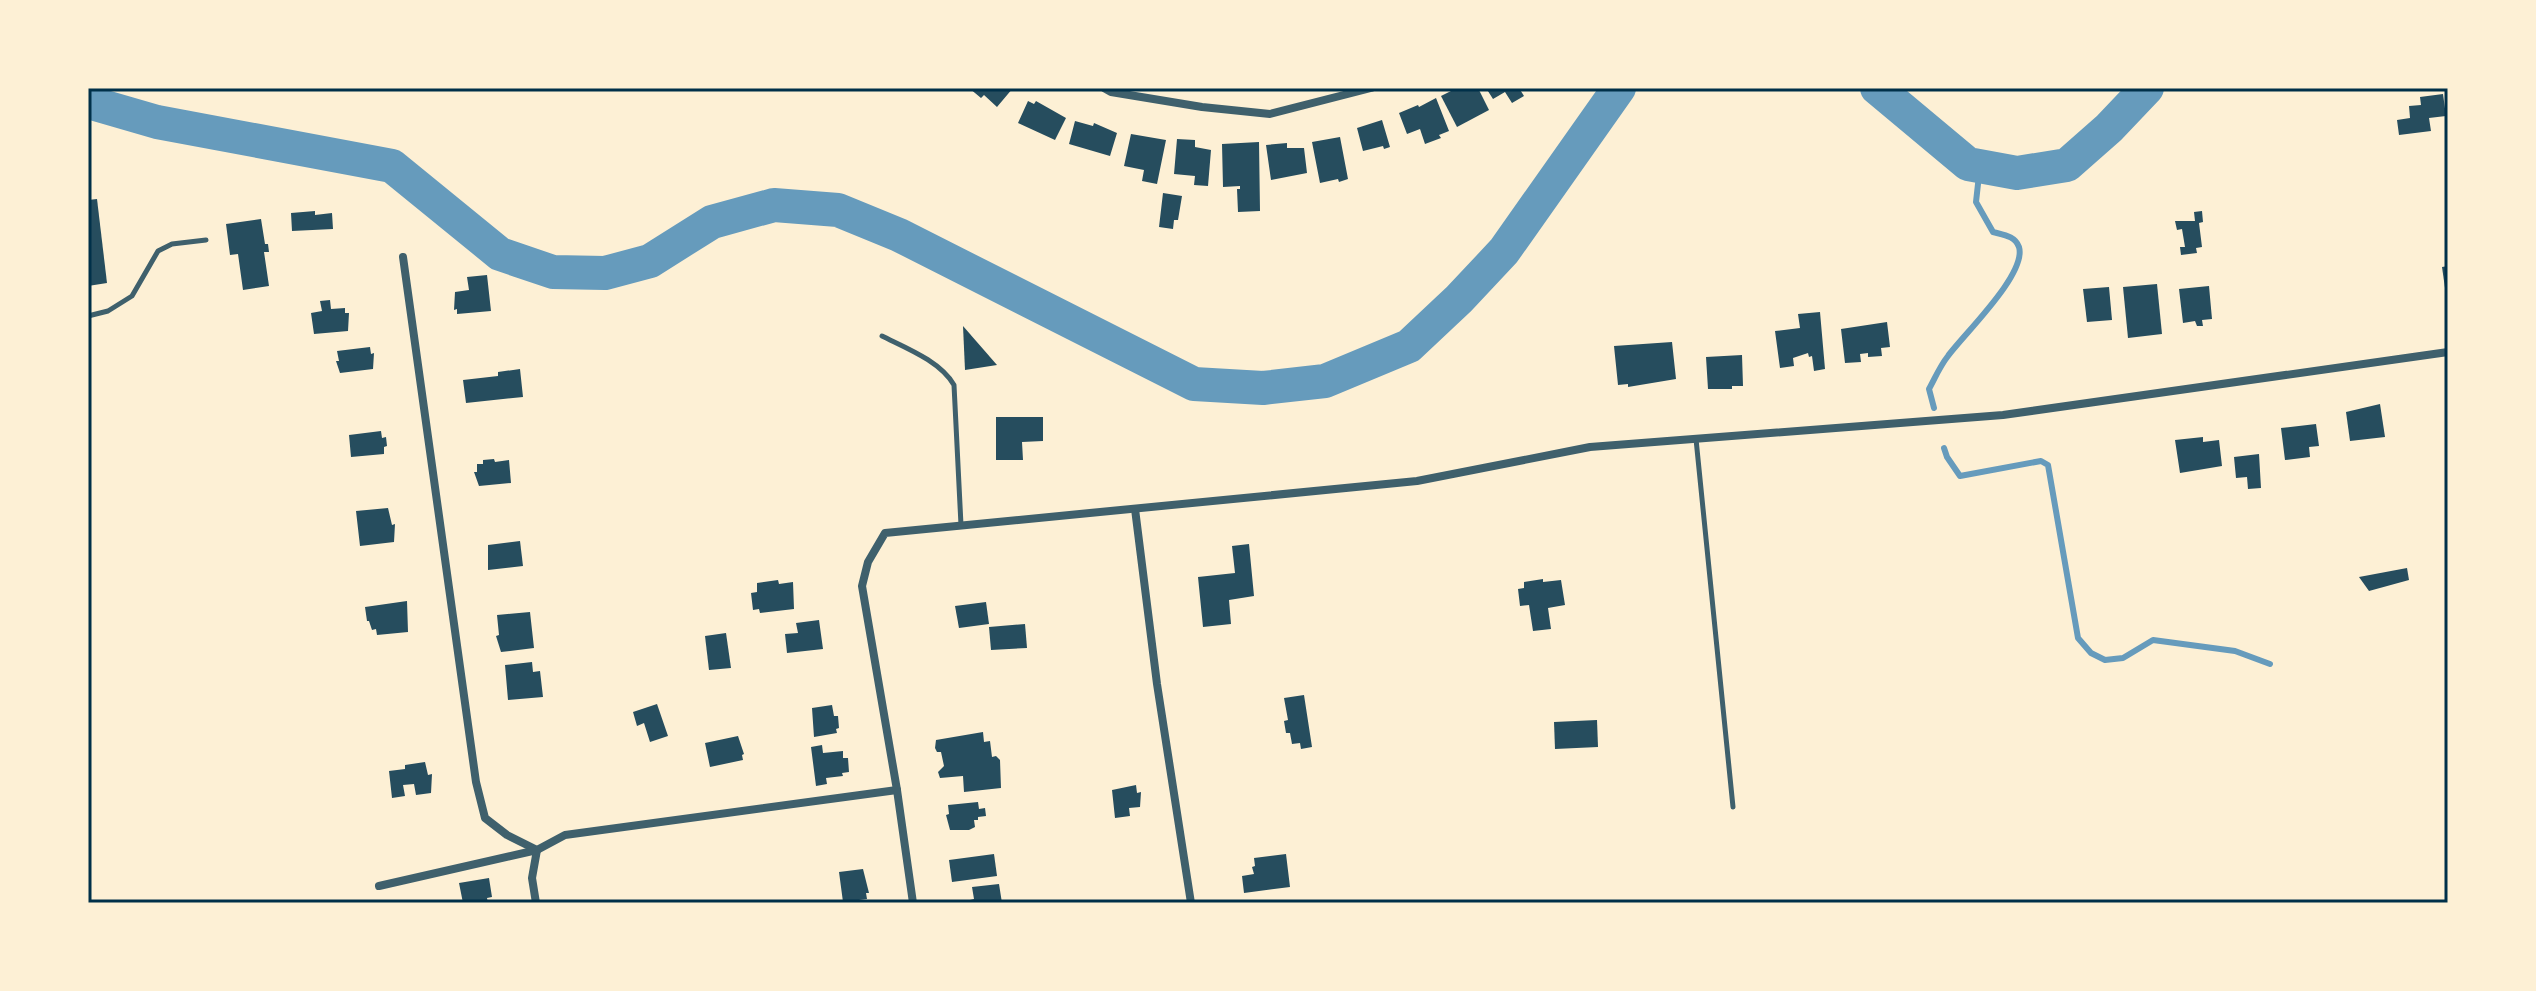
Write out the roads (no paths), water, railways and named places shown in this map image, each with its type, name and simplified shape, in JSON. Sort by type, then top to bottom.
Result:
[{"type":"street","points":[[1104,88],[1111,92],[1202,107],[1270,114],[1371,88]]},
{"type":"street","points":[[1327,88],[1329,100]]},
{"type":"street","points":[[403,257],[476,782],[485,818],[507,835],[537,850]]},
{"type":"street","points":[[913,903],[862,586],[868,562],[885,533],[1417,481],[1590,447],[2003,415],[2448,352]]},
{"type":"street","points":[[1135,509],[1157,684],[1191,903]]},
{"type":"street","points":[[379,886],[537,850],[565,835],[897,790]]},
{"type":"street","points":[[536,903],[532,878],[537,850]]},
{"type":"lane","points":[[88,316],[108,311],[132,296],[158,251],[172,244],[206,240]]},
{"type":"lane","points":[[882,336],[929,361],[954,385],[961,525]]},
{"type":"lane","points":[[1696,439],[1733,807]]},
{"type":"waterway","points":[[88,102],[157,122],[392,166],[500,254],[553,272],[605,273],[650,261],[712,222],[774,205],[838,210],[899,235],[1194,384],[1263,388],[1325,381],[1409,346],[1504,251],[1619,88]]},
{"type":"waterway","points":[[1877,88],[1968,164],[2017,173],[2067,165],[2109,128],[2147,88]]},
{"type":"waterway","points":[[1934,408],[1929,389],[1940,368],[2004,288],[2019,259],[2019,247],[2015,240],[1993,232],[1976,202],[1980,166]]},
{"type":"waterway","points":[[1944,448],[1960,476],[2041,461],[2048,465],[2078,638],[2091,653],[2105,660],[2123,658],[2153,640],[2235,651],[2270,664]]}]
